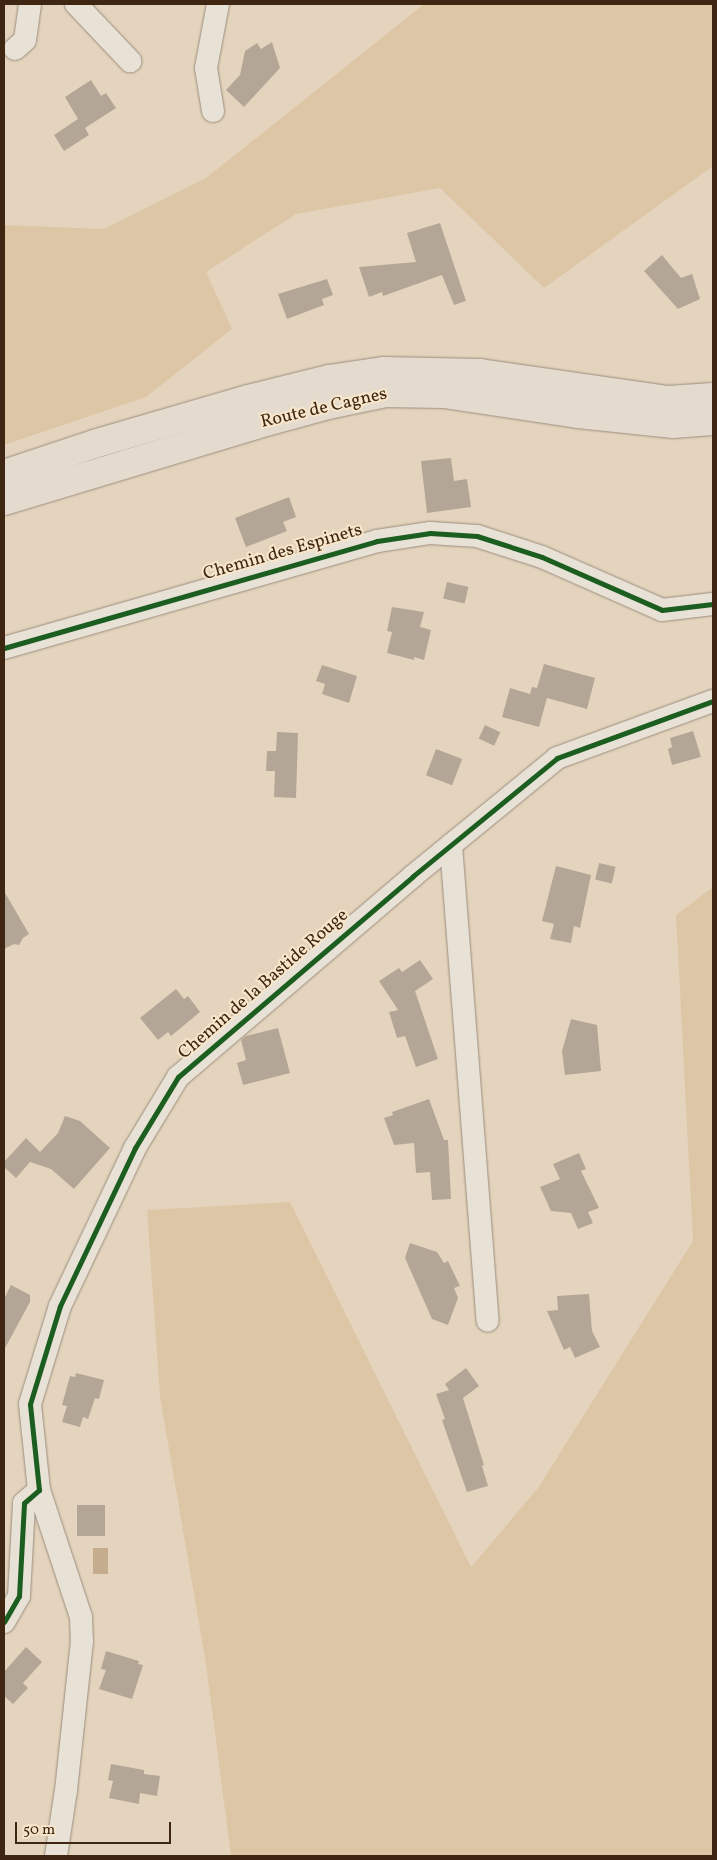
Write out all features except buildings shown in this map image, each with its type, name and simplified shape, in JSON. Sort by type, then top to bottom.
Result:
[{"type":"main road","name":"Route de Cagnes","points":[[4,474],[94,444],[248,399],[328,379],[384,371],[480,372],[668,400],[713,397]]},
{"type":"main road","name":"Route de Cagnes","points":[[4,501],[255,425],[328,405],[386,392],[444,394],[578,414],[673,424],[713,421]]},
{"type":"street","points":[[15,49],[25,40],[30,4]]},
{"type":"street","points":[[76,4],[130,61]]},
{"type":"street","points":[[213,111],[206,68],[218,4]]},
{"type":"street","name":"Chemin des Espinets","points":[[4,648],[377,541],[430,533],[478,536],[533,554],[662,610],[713,604]]},
{"type":"street","name":"Chemin de la Bastide Rouge","points":[[56,1856],[66,1790],[80,1659],[81,1617],[39,1490],[30,1404],[60,1306],[135,1148],[178,1077],[451,844],[557,758],[713,701]]},
{"type":"street","points":[[451,844],[488,1321]]},
{"type":"street","points":[[4,1622],[19,1596],[24,1503],[39,1490]]},
{"type":"shaded area","points":[[424,4],[713,4],[713,166],[544,288],[440,188],[296,214],[206,272],[232,329],[146,397],[4,445],[4,225],[104,229],[206,178]]},
{"type":"shaded area","points":[[713,887],[713,1856],[231,1856],[206,1664],[160,1397],[147,1210],[290,1202],[471,1567],[538,1488],[693,1241],[676,915]]},
{"type":"shaded area","points":[[93,1548],[108,1548],[108,1574],[93,1574]]},
{"type":"cycle path","points":[[4,648],[377,541],[430,533],[477,536],[542,557],[662,610],[713,604]]},
{"type":"cycle path","points":[[4,1622],[19,1596],[24,1503],[39,1490],[30,1404],[60,1306],[135,1148],[178,1077],[413,876],[557,758],[713,701]]}]
